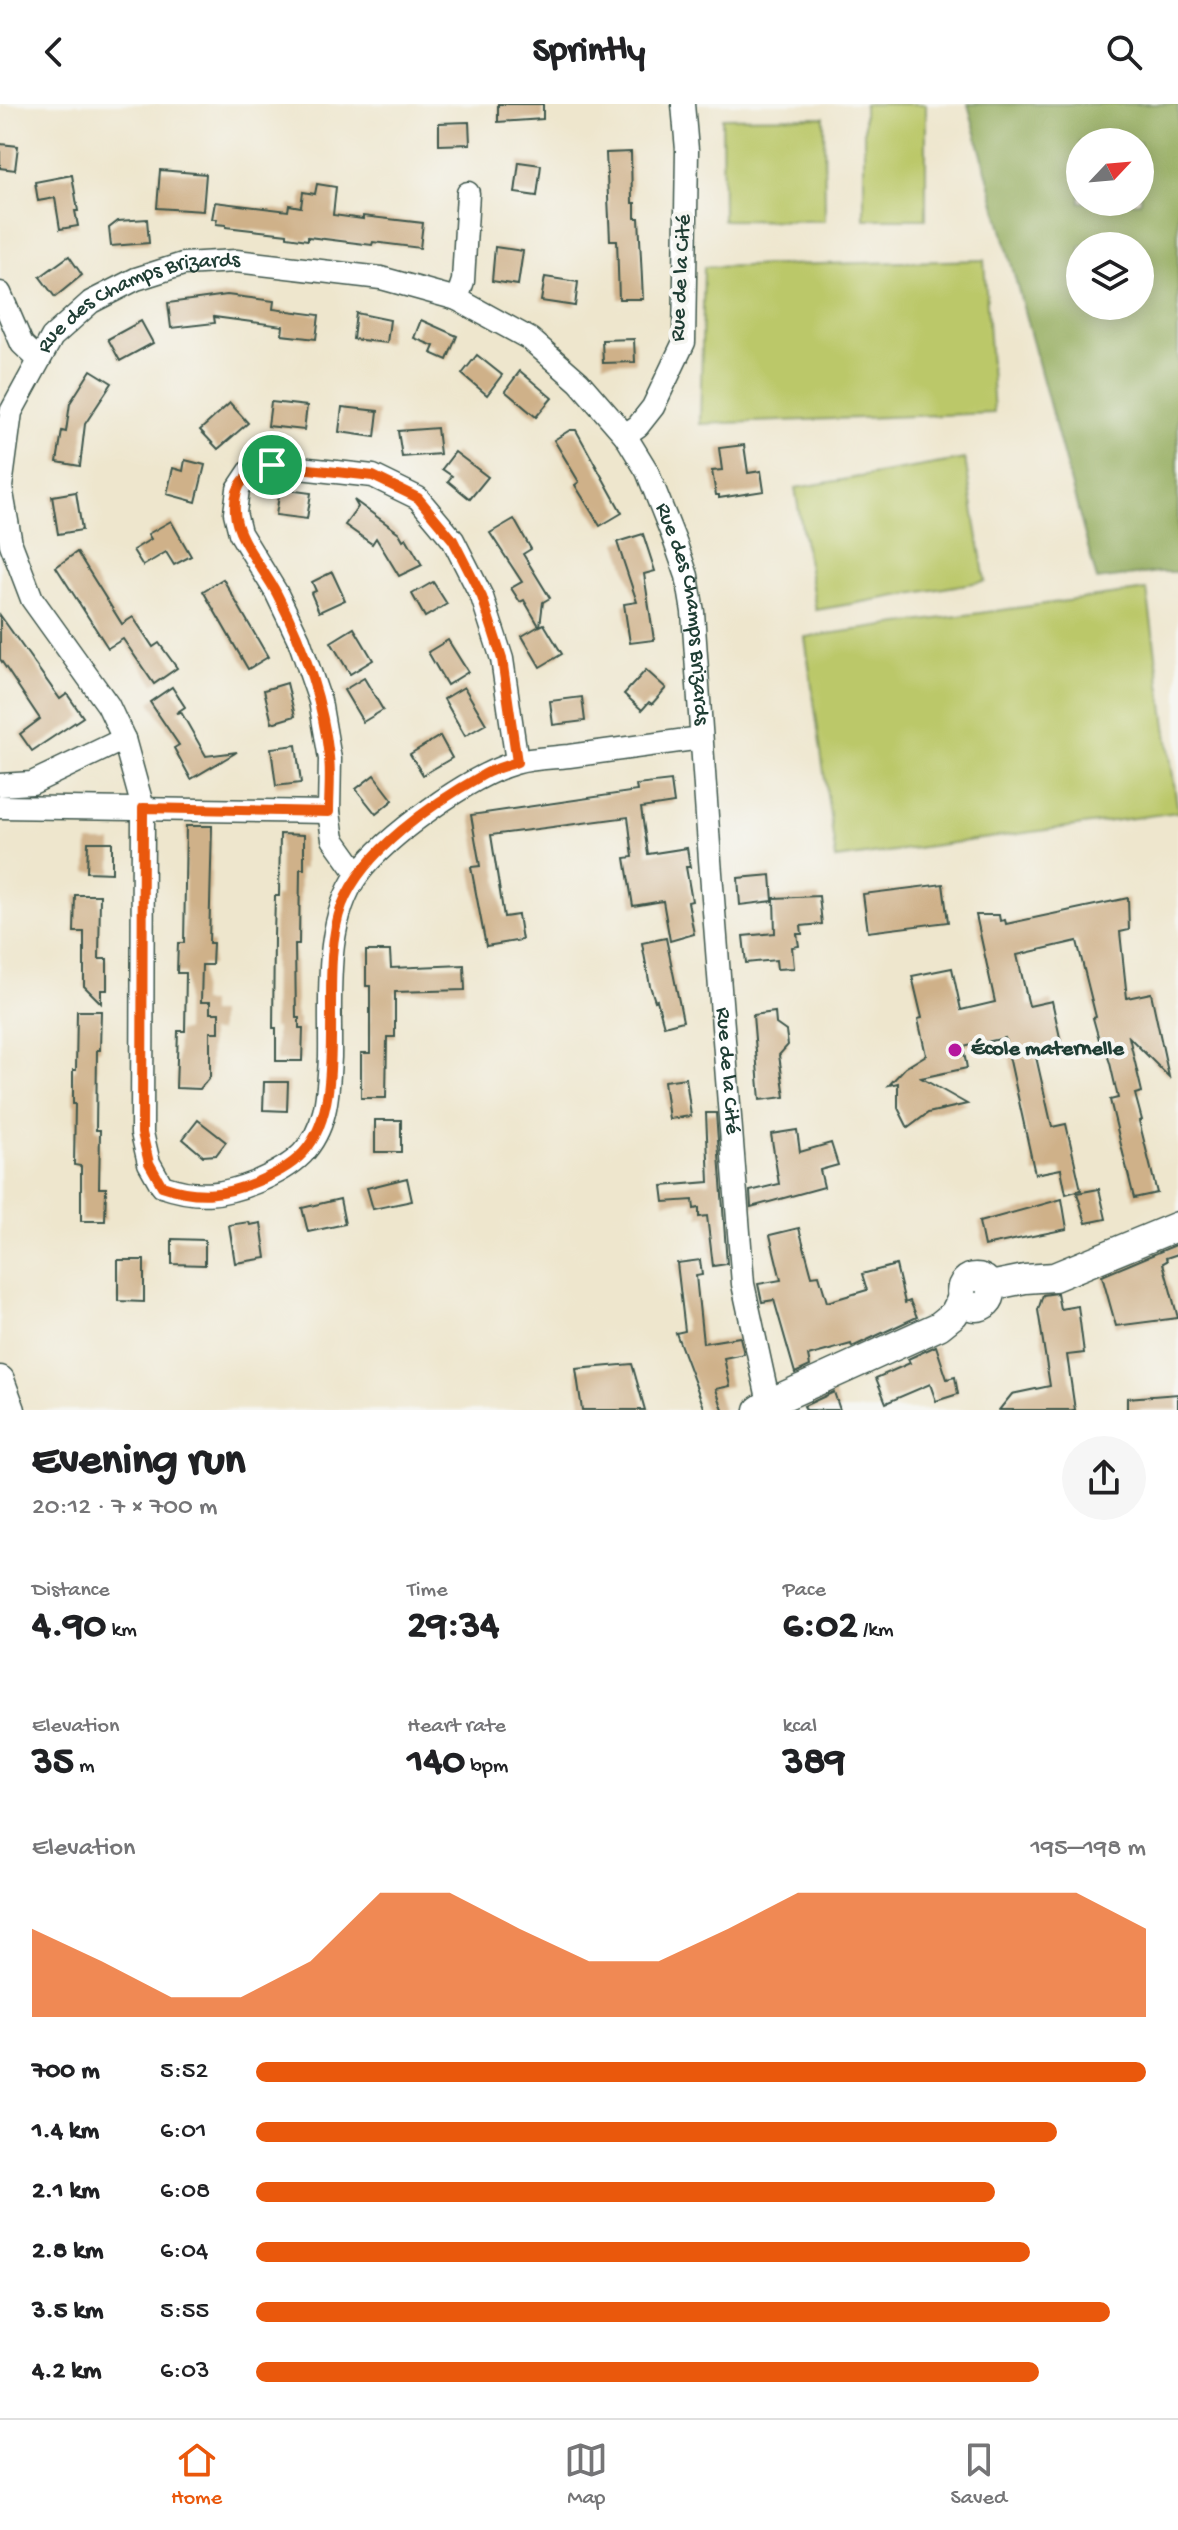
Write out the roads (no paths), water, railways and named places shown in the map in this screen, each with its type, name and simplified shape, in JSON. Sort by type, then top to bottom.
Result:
[{"type":"street","name":"Rue de la Cité","points":[[625,435],[638,426],[653,407],[684,342],[687,150],[683,104]]},
{"type":"street","points":[[457,299],[463,281],[468,193]]},
{"type":"street","name":"Rue des Champs Brizards","points":[[236,261],[381,278],[457,299],[530,339],[579,382],[625,435],[647,471],[687,576],[693,612],[701,738],[517,762],[485,774],[424,813],[358,874],[333,932],[328,1101],[318,1131],[303,1154],[277,1173],[247,1186],[212,1195],[186,1194],[162,1186],[149,1163],[142,1133],[143,808],[124,739],[108,705],[32,599],[11,544],[1,487],[11,412],[52,337],[91,302],[136,279],[183,264],[236,261]]},
{"type":"street","points":[[0,293],[22,344],[38,359]]},
{"type":"street","points":[[358,874],[333,839],[329,812],[330,759],[320,701],[299,640],[276,592],[240,533],[235,513],[238,489],[250,471],[272,465],[373,476],[418,498],[453,540],[482,597],[502,659],[517,762]]},
{"type":"street","name":"Rue de la Cité","points":[[701,738],[743,1284],[764,1406]]},
{"type":"street","points":[[0,785],[32,783],[124,739]]},
{"type":"street","points":[[0,807],[329,812]]},
{"type":"street","points":[[764,1406],[939,1326],[954,1314],[962,1298],[962,1286],[970,1278],[982,1278],[990,1286],[1054,1277],[1178,1226]]},
{"type":"street","points":[[0,1380],[11,1410]]},
{"type":"place","name":"École maternelle","points":[[955,1050]]}]
